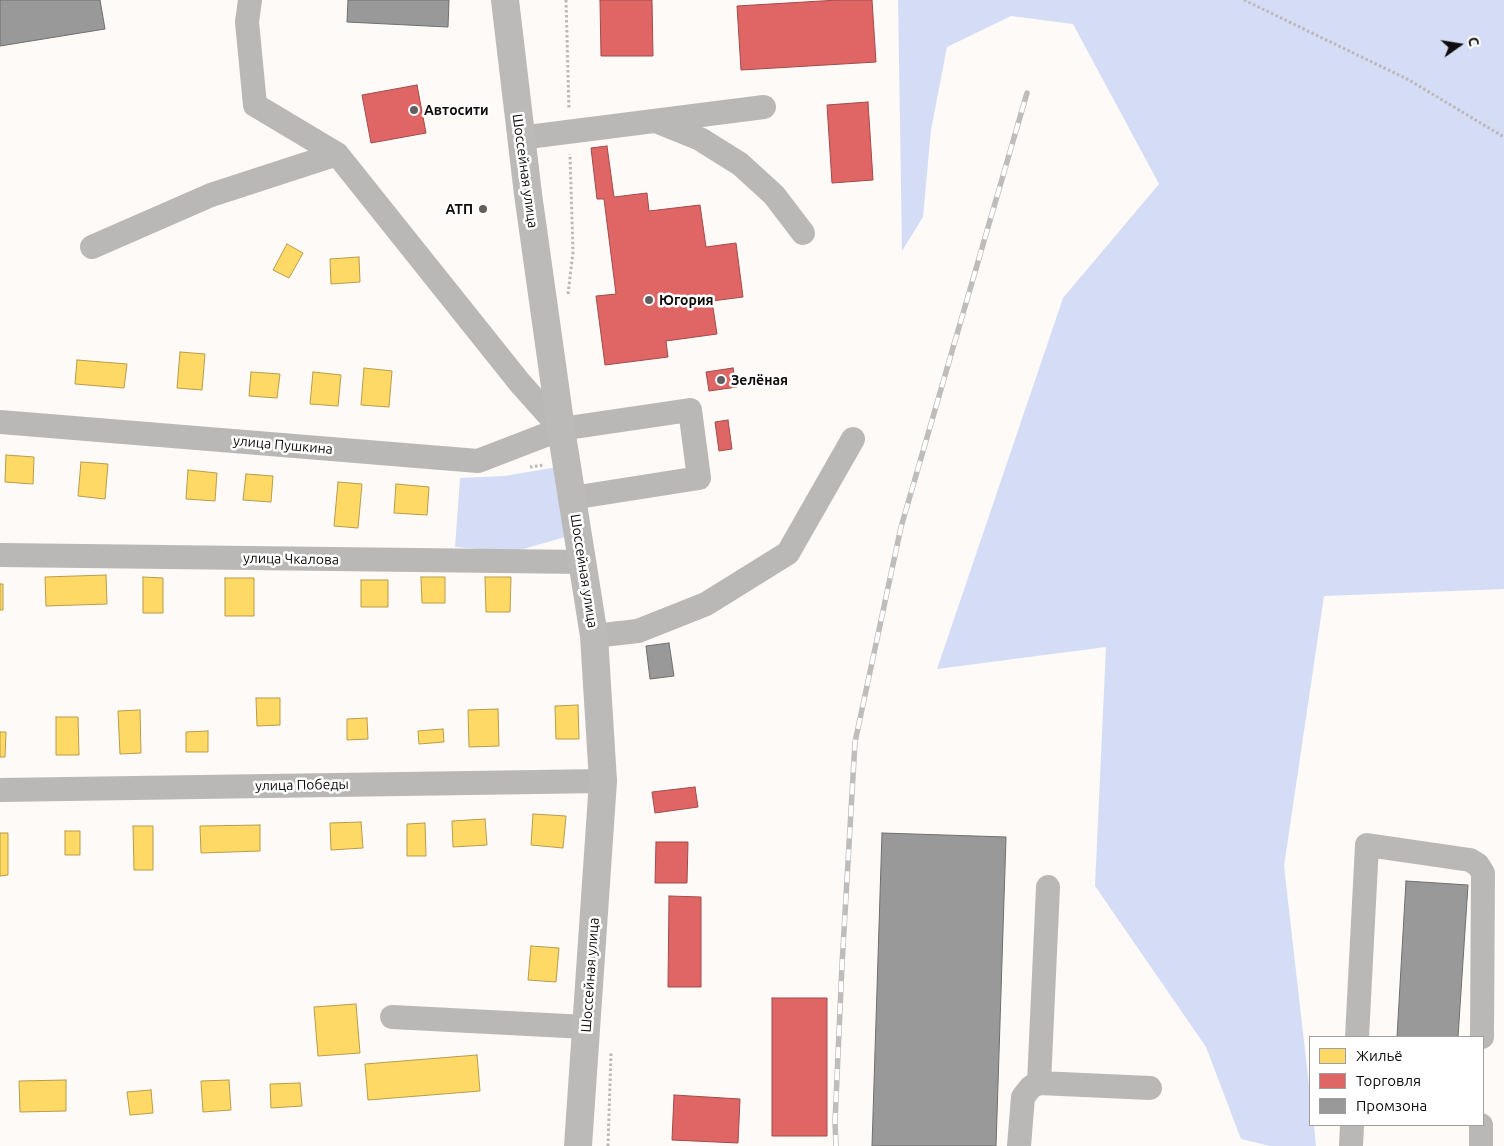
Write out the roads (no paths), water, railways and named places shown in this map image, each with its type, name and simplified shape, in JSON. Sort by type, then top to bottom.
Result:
[{"type":"main road","name":"Шоссейная улица","points":[[505,0],[520,138],[561,429],[594,636],[603,781],[578,1146]]},
{"type":"street","points":[[250,0],[247,22],[255,105],[337,154],[520,383],[561,429]]},
{"type":"street","points":[[520,138],[764,107]]},
{"type":"street","points":[[656,122],[700,139],[740,164],[774,195],[802,233]]},
{"type":"street","points":[[92,247],[211,195],[337,154]]},
{"type":"street","name":"улица Пушкина","points":[[0,422],[478,461],[561,429],[690,410],[699,478],[572,498]]},
{"type":"street","points":[[594,636],[638,631],[706,604],[788,554],[853,439]]},
{"type":"street","name":"улица Чкалова","points":[[0,555],[582,562]]},
{"type":"street","name":"улица Победы","points":[[0,790],[603,781]]},
{"type":"street","points":[[1356,1036],[1367,845],[1470,860],[1478,865],[1483,873],[1482,1036]]},
{"type":"street","points":[[1039,1083],[1048,886]]},
{"type":"street","points":[[392,1017],[586,1027]]},
{"type":"street","points":[[1019,1146],[1023,1097],[1031,1087],[1039,1083],[1150,1088]]},
{"type":"street","points":[[1351,1146],[1352,1126]]},
{"type":"street","points":[[1481,1126],[1481,1146]]},
{"type":"railway","points":[[836,1146],[835,1122],[842,965],[855,742],[901,527],[1027,93]]},
{"type":"place","name":"Автосити","points":[[414,110]]},
{"type":"place","name":"АТП","points":[[483,209]]},
{"type":"place","name":"Югория","points":[[649,300]]},
{"type":"place","name":"Зелёная","points":[[721,380]]}]
